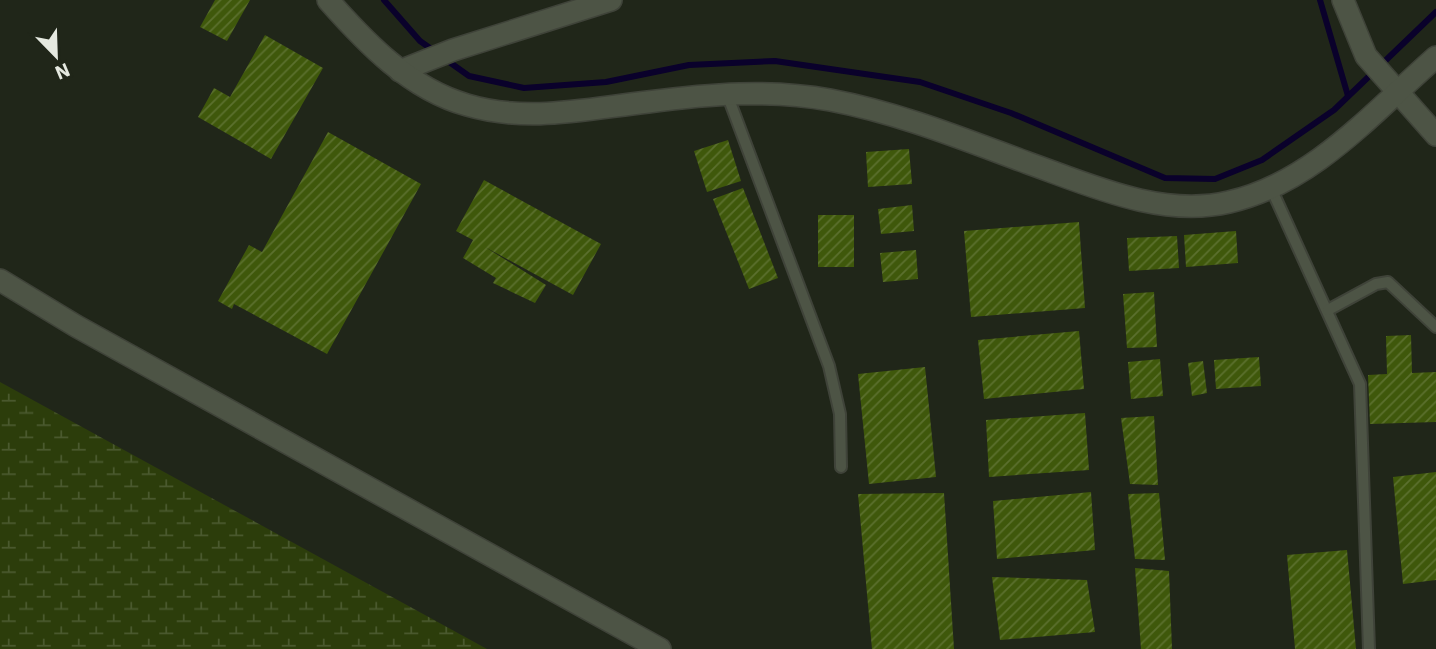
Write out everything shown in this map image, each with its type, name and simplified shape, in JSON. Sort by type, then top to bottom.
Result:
[{"type":"street","points":[[328,0],[400,71],[450,100],[521,116],[727,94],[793,95],[868,108],[1141,201],[1203,205],[1227,203],[1271,188],[1307,168],[1393,87],[1436,57]]},
{"type":"street","points":[[400,71],[429,58],[611,0]]},
{"type":"street","points":[[1343,0],[1367,56],[1436,135]]},
{"type":"street","points":[[0,280],[87,332],[660,649]]},
{"type":"lane","points":[[727,94],[829,366],[840,415],[841,467]]},
{"type":"lane","points":[[1271,188],[1360,384],[1369,649]]},
{"type":"lane","points":[[1328,310],[1376,284],[1388,282],[1436,327]]},
{"type":"green space","points":[[0,382],[487,649],[0,649]]},
{"type":"building","points":[[215,0],[250,0],[227,41],[200,27]]},
{"type":"building","points":[[265,35],[323,68],[271,159],[198,117],[214,88],[230,97]]},
{"type":"building","points":[[328,132],[421,184],[327,354],[234,304],[232,309],[218,301],[249,245],[262,252]]},
{"type":"building","points":[[728,140],[741,181],[707,192],[694,151]]},
{"type":"building","points":[[909,149],[912,184],[868,187],[866,152]]},
{"type":"building","points":[[484,180],[601,244],[573,295],[485,247],[546,285],[535,303],[493,283],[496,278],[463,258],[473,240],[456,231]]},
{"type":"building","points":[[743,188],[778,278],[749,289],[713,199]]},
{"type":"building","points":[[912,205],[914,231],[881,234],[878,209]]},
{"type":"building","points":[[818,215],[854,215],[854,267],[818,267]]},
{"type":"building","points":[[1079,222],[1085,308],[971,317],[964,231]]},
{"type":"building","points":[[1236,231],[1238,263],[1186,267],[1184,235]]},
{"type":"building","points":[[1177,236],[1179,268],[1129,271],[1127,238]]},
{"type":"building","points":[[916,250],[918,279],[883,282],[880,253]]},
{"type":"building","points":[[1154,292],[1157,347],[1127,348],[1123,294]]},
{"type":"building","points":[[1079,331],[1084,389],[984,399],[978,340]]},
{"type":"building","points":[[1411,335],[1412,373],[1436,372],[1436,422],[1370,424],[1368,375],[1387,374],[1386,336]]},
{"type":"building","points":[[1259,357],[1261,386],[1216,389],[1214,360]]},
{"type":"building","points":[[1160,359],[1163,396],[1131,399],[1128,362]]},
{"type":"building","points":[[1203,361],[1207,393],[1192,396],[1188,363]]},
{"type":"building","points":[[925,367],[936,477],[869,484],[858,374]]},
{"type":"building","points":[[1085,413],[1089,470],[989,477],[986,420]]},
{"type":"building","points":[[1154,416],[1158,485],[1130,484],[1121,418]]},
{"type":"building","points":[[1436,472],[1436,580],[1403,584],[1393,477]]},
{"type":"building","points":[[1091,492],[1095,550],[997,559],[993,501]]},
{"type":"building","points":[[944,493],[954,649],[872,649],[858,494]]},
{"type":"building","points":[[1159,493],[1165,560],[1135,559],[1128,494]]},
{"type":"building","points":[[1347,550],[1356,649],[1295,649],[1287,555]]},
{"type":"building","points":[[1135,568],[1169,571],[1172,649],[1141,649]]},
{"type":"building","points":[[992,577],[1087,580],[1095,632],[1000,640]]},
{"type":"waterway","points":[[384,0],[420,41],[437,53]]},
{"type":"waterway","points":[[1320,0],[1348,96]]},
{"type":"waterway","points":[[445,59],[469,76],[524,88],[606,82],[689,65],[775,61],[920,82],[1011,113],[1165,178],[1215,179],[1262,160],[1334,110],[1436,12]]}]
